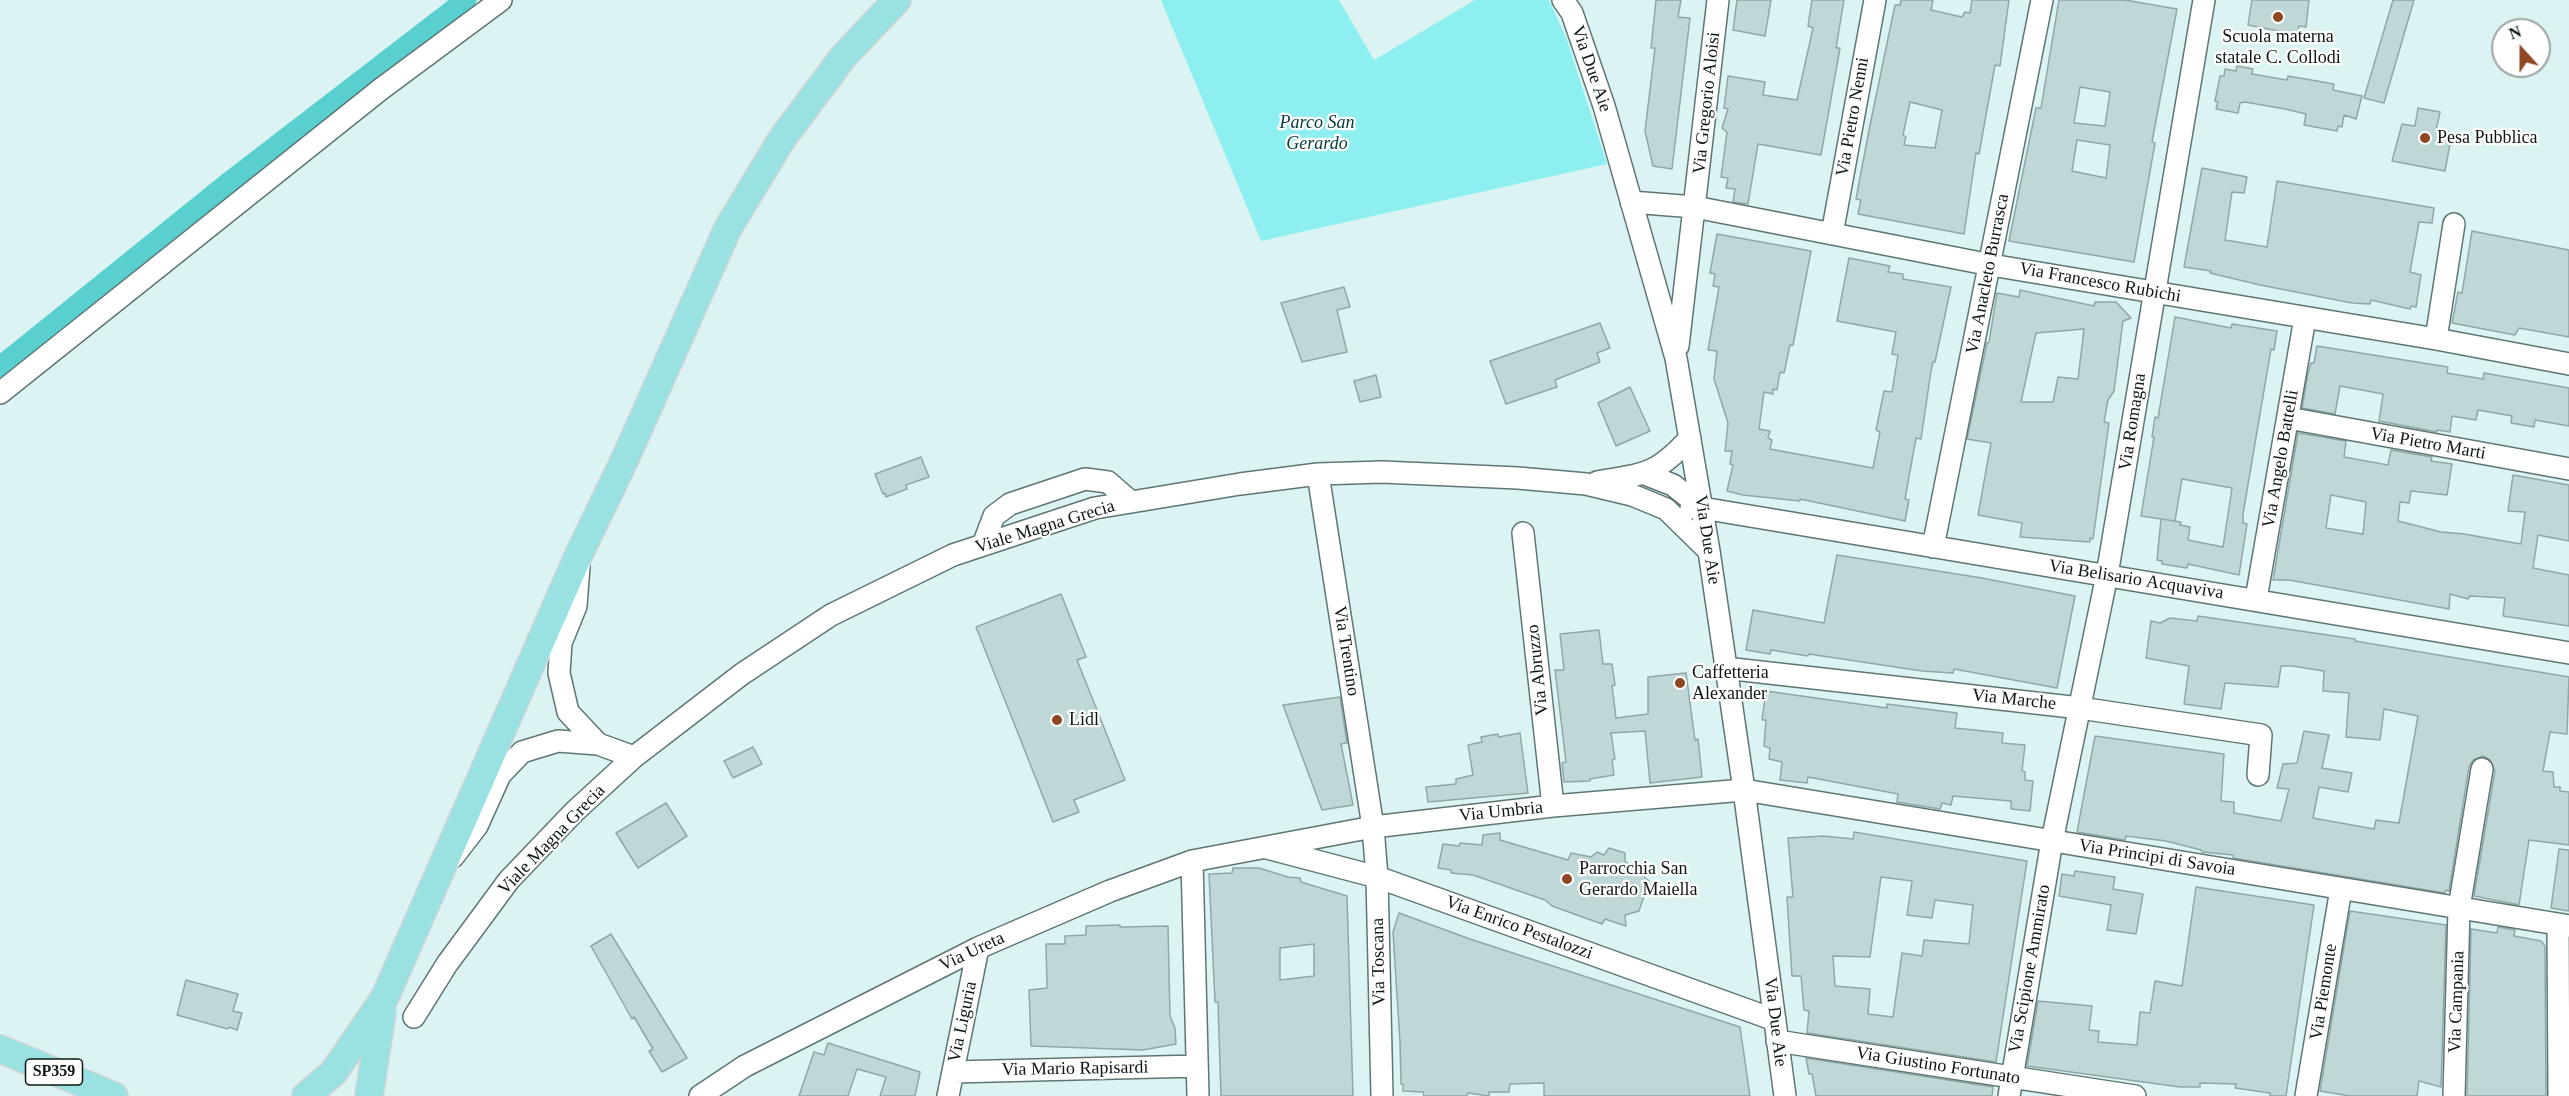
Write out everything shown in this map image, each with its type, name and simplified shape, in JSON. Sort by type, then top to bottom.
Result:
[{"type":"main road","points":[[306,1096],[334,1072],[385,996],[580,552],[625,459],[728,228],[782,139],[836,66],[897,0]]},
{"type":"main road","points":[[369,1096],[385,996]]},
{"type":"main road","name":"SP359","points":[[0,1049],[111,1096]]},
{"type":"street","points":[[0,393],[381,89],[501,0]]},
{"type":"street","name":"Via Due Aie","points":[[1563,0],[1572,13],[1604,106],[1676,358],[1709,551],[1785,1096]]},
{"type":"street","name":"Via Gregorio Aloisi","points":[[1676,358],[1718,0]]},
{"type":"street","name":"Via Pietro Nenni","points":[[1832,234],[1875,0]]},
{"type":"street","name":"Via Anacleto Burrasca","points":[[1933,547],[2042,0]]},
{"type":"street","name":"Via Romagna","points":[[2052,841],[2107,575],[2204,0]]},
{"type":"street","name":"Via Francesco Rubichi","points":[[1631,202],[1695,207],[1990,265],[2436,339],[2569,364]]},
{"type":"street","points":[[2436,339],[2454,224]]},
{"type":"street","name":"Via Angelo Battelli","points":[[2256,599],[2305,318]]},
{"type":"street","name":"Via Pietro Marti","points":[[2288,418],[2569,469]]},
{"type":"street","name":"Viale Magna Grecia","points":[[1586,484],[1645,474],[1669,462],[1690,438]]},
{"type":"street","name":"Viale Magna Grecia","points":[[414,1017],[447,964],[509,880],[574,812],[634,757],[742,674],[831,615],[953,555],[1095,508],[1131,502],[1318,474],[1449,473],[1586,484],[1632,495],[1666,509],[1709,551]]},
{"type":"street","name":"Via Trentino","points":[[1318,474],[1373,827]]},
{"type":"street","points":[[1645,474],[1673,485],[1702,508]]},
{"type":"street","points":[[983,545],[994,516],[1010,504],[1085,479],[1108,482],[1131,502]]},
{"type":"street","name":"Via Belisario Acquaviva","points":[[1702,508],[2569,653]]},
{"type":"street","name":"Viale Magna Grecia","points":[[1666,509],[1702,508]]},
{"type":"street","name":"Via Abruzzo","points":[[1522,533],[1553,806]]},
{"type":"street","points":[[580,552],[576,606],[561,643],[559,674],[568,712],[598,744]]},
{"type":"street","name":"Via Marche","points":[[1725,668],[2080,708],[2261,735],[2258,775]]},
{"type":"street","points":[[440,873],[477,826],[500,776],[522,752],[558,741],[598,744],[634,757]]},
{"type":"street","name":"Via Campania","points":[[2454,1096],[2459,908],[2481,769]]},
{"type":"street","name":"Via Umbria","points":[[1260,847],[1373,827],[1553,806],[1744,790]]},
{"type":"street","name":"Via Principi di Savoia","points":[[1744,790],[2564,925]]},
{"type":"street","name":"Via Toscana","points":[[1373,827],[1377,877],[1382,1096]]},
{"type":"street","name":"Via Scipione Ammirato","points":[[2010,1087],[2052,841]]},
{"type":"street","name":"Via Enrico Pestalozzi","points":[[1260,847],[1377,877],[1775,1020]]},
{"type":"street","name":"Via Ureta","points":[[700,1096],[746,1066],[978,948],[1110,891],[1192,861],[1260,847]]},
{"type":"street","points":[[1192,861],[1198,1096]]},
{"type":"street","name":"Via Piemonte","points":[[2306,1096],[2341,889]]},
{"type":"street","points":[[2559,1096],[2564,925]]},
{"type":"street","name":"Via Liguria","points":[[948,1096],[978,948]]},
{"type":"street","name":"Via Giustino Fortunato","points":[[1777,1041],[2010,1087],[2135,1096]]},
{"type":"street","name":"Via Mario Rapisardi","points":[[952,1072],[1197,1066]]},
{"type":"green space","name":"Parco San Gerardo","points":[[1161,0],[1339,0],[1374,60],[1475,0],[1549,0],[1567,40],[1607,164],[1261,241]]},
{"type":"building","points":[[1656,0],[1681,0],[1678,17],[1690,18],[1672,169],[1653,166],[1645,131],[1655,48],[1651,48]]},
{"type":"building","points":[[1737,0],[1771,0],[1765,36],[1733,30]]},
{"type":"building","points":[[1812,0],[1844,0],[1836,48],[1840,48],[1821,155],[1758,144],[1748,204],[1733,202],[1735,189],[1726,188],[1728,178],[1721,177],[1727,132],[1722,128],[1728,109],[1724,108],[1728,76],[1765,82],[1763,95],[1797,100],[1813,28],[1808,26]]},
{"type":"building","points":[[1901,0],[1933,0],[1931,10],[1962,17],[1965,12],[1970,13],[1972,0],[2009,0],[2000,66],[1995,65],[1979,154],[1976,153],[1964,234],[1858,214],[1861,200],[1856,199],[1869,130],[1895,5],[1900,5]],"holes":[[[1910,102],[1942,110],[1935,148],[1904,145],[1906,137],[1903,135]]]},
{"type":"building","points":[[2059,0],[2125,0],[2177,9],[2152,142],[2155,143],[2134,262],[2009,241],[2036,108],[2041,108]],"holes":[[[2080,87],[2110,92],[2105,126],[2074,123]],[[2077,140],[2110,145],[2106,178],[2072,171]]]},
{"type":"building","name":"Scuola materna statale C. Collodi","points":[[2252,0],[2309,0],[2306,27],[2299,26],[2298,35],[2248,25]]},
{"type":"building","points":[[2393,0],[2414,0],[2384,103],[2364,98]]},
{"type":"building","points":[[2237,66],[2253,69],[2252,74],[2287,80],[2288,76],[2334,84],[2333,90],[2362,96],[2356,119],[2344,115],[2342,127],[2338,126],[2337,131],[2304,125],[2306,114],[2285,109],[2245,102],[2240,103],[2238,113],[2216,109],[2218,102],[2215,101],[2220,76],[2224,76],[2225,69],[2236,71]]},
{"type":"building","name":"Pesa Pubblica","points":[[2418,108],[2440,112],[2436,130],[2452,133],[2445,171],[2392,161],[2402,124],[2415,126]]},
{"type":"building","points":[[2202,168],[2247,177],[2244,193],[2232,192],[2225,240],[2267,247],[2277,181],[2434,208],[2432,223],[2419,222],[2410,272],[2421,275],[2416,307],[2411,306],[2410,309],[2371,300],[2370,304],[2352,303],[2184,267]]},
{"type":"building","points":[[2472,231],[2569,250],[2569,337],[2519,328],[2515,335],[2452,323],[2458,292],[2462,293]]},
{"type":"building","points":[[1717,234],[1811,251],[1793,345],[1790,345],[1784,373],[1780,372],[1777,390],[1773,389],[1773,394],[1764,392],[1759,429],[1770,431],[1768,438],[1772,440],[1770,449],[1873,468],[1880,432],[1876,430],[1884,391],[1892,392],[1898,355],[1892,354],[1896,332],[1837,321],[1849,258],[1890,266],[1888,272],[1903,274],[1903,279],[1951,287],[1935,362],[1933,362],[1931,371],[1921,439],[1916,438],[1905,499],[1909,500],[1905,521],[1800,499],[1800,501],[1743,495],[1727,491],[1733,465],[1730,464],[1732,451],[1725,451],[1728,423],[1714,379],[1717,351],[1708,350],[1719,287],[1713,286],[1715,274],[1710,273]]},
{"type":"building","points":[[1344,287],[1350,307],[1337,310],[1347,352],[1302,362],[1281,303]]},
{"type":"building","points":[[2020,290],[2094,306],[2095,302],[2116,302],[2131,318],[2123,321],[2114,391],[2108,400],[2104,422],[2109,423],[2093,539],[2090,538],[2090,542],[2020,537],[2022,523],[1978,515],[1991,443],[1967,439],[1989,342],[1997,293],[2019,297]],"holes":[[[2084,329],[2078,379],[2058,377],[2053,402],[2021,402],[2036,333]]]},
{"type":"building","points":[[2175,317],[2231,328],[2232,324],[2277,331],[2274,350],[2271,349],[2243,514],[2243,523],[2247,524],[2239,575],[2188,564],[2187,568],[2162,564],[2162,561],[2157,560],[2161,519],[2181,522],[2180,525],[2190,527],[2188,540],[2223,547],[2232,488],[2182,479],[2175,521],[2141,516],[2154,437],[2152,437],[2155,417],[2158,418]]},
{"type":"building","points":[[1600,323],[1610,348],[1597,353],[1600,362],[1555,380],[1557,387],[1506,404],[1490,361]]},
{"type":"building","points":[[2317,346],[2448,367],[2447,373],[2483,379],[2484,373],[2569,388],[2569,426],[2535,420],[2534,427],[2511,423],[2512,416],[2478,410],[2476,420],[2452,416],[2450,432],[2437,430],[2437,432],[2379,421],[2383,394],[2340,386],[2335,414],[2302,408],[2308,373],[2311,363],[2314,363]]},
{"type":"building","points":[[1376,375],[1381,397],[1360,402],[1354,381]]},
{"type":"building","points":[[1630,387],[1650,431],[1616,446],[1598,403]]},
{"type":"building","points":[[2298,433],[2346,441],[2344,457],[2388,465],[2391,450],[2432,457],[2431,461],[2452,464],[2447,495],[2411,491],[2409,503],[2400,502],[2398,521],[2441,532],[2521,544],[2525,512],[2508,511],[2513,475],[2569,485],[2569,541],[2538,535],[2533,568],[2569,575],[2569,626],[2503,616],[2505,598],[2470,596],[2468,599],[2450,594],[2449,609],[2289,580],[2273,580]],"holes":[[[2331,495],[2366,502],[2363,534],[2326,528]]]},
{"type":"building","points":[[921,457],[929,477],[906,485],[907,489],[886,497],[875,474]]},
{"type":"building","points":[[1837,555],[1982,578],[2075,596],[2057,688],[1954,669],[1953,673],[1922,671],[1809,654],[1808,656],[1771,650],[1770,654],[1746,650],[1753,610],[1824,623]]},
{"type":"building","name":"Lidl","points":[[1061,594],[1086,657],[1077,660],[1125,780],[1074,800],[1079,812],[1053,822],[976,627]]},
{"type":"building","points":[[2198,616],[2355,639],[2355,641],[2569,677],[2567,734],[2550,732],[2543,771],[2553,772],[2554,787],[2560,787],[2560,791],[2569,792],[2569,845],[2529,840],[2519,905],[2474,896],[2495,771],[2490,760],[2483,756],[2473,760],[2469,767],[2449,891],[2446,890],[2445,893],[2233,858],[2233,855],[2202,852],[2166,841],[2126,836],[2125,840],[2077,832],[2095,736],[2224,754],[2221,801],[2234,802],[2234,813],[2281,821],[2289,789],[2277,788],[2283,764],[2297,763],[2304,731],[2329,735],[2322,768],[2352,773],[2348,792],[2319,787],[2313,818],[2374,829],[2376,820],[2399,823],[2418,716],[2384,709],[2380,740],[2346,737],[2349,693],[2323,691],[2324,671],[2292,666],[2281,666],[2278,687],[2225,683],[2221,709],[2184,704],[2189,666],[2146,658],[2151,621],[2160,623],[2170,618],[2197,621]]},
{"type":"building","points":[[1599,630],[1603,664],[1612,664],[1616,718],[1648,714],[1648,677],[1686,673],[1695,740],[1698,739],[1702,777],[1650,783],[1645,731],[1611,733],[1615,759],[1612,760],[1614,775],[1590,779],[1590,781],[1564,782],[1562,763],[1566,762],[1555,670],[1564,670],[1560,634]]},
{"type":"building","points":[[1766,691],[1887,708],[1887,704],[1957,713],[1955,728],[2003,733],[2002,743],[2025,745],[2022,771],[2025,772],[2025,780],[2033,781],[2030,811],[2011,809],[2011,801],[1953,796],[1951,805],[1942,803],[1940,809],[1897,802],[1898,794],[1808,777],[1807,783],[1780,780],[1782,762],[1769,759],[1770,748],[1764,746],[1766,720],[1762,720]]},
{"type":"building","points":[[1340,697],[1347,743],[1341,744],[1353,805],[1322,810],[1283,705]]},
{"type":"building","points":[[1520,733],[1528,793],[1428,802],[1426,787],[1456,784],[1456,779],[1473,775],[1468,745],[1482,742],[1481,737],[1498,734],[1499,737]]},
{"type":"building","points":[[753,747],[762,764],[733,778],[724,761]]},
{"type":"building","points":[[666,803],[687,836],[638,868],[616,833]]},
{"type":"building","points":[[1854,832],[2027,861],[1996,1062],[1807,1033],[1809,1011],[1804,1010],[1801,976],[1792,976],[1787,897],[1793,897],[1788,838],[1823,836],[1853,839]],"holes":[[[1881,877],[1912,881],[1907,915],[1932,918],[1935,900],[1973,905],[1969,944],[1924,940],[1922,956],[1902,953],[1893,1017],[1868,1014],[1870,989],[1835,986],[1833,956],[1870,957]]]},
{"type":"building","name":"Parrocchia San Gerardo Maiella","points":[[1500,833],[1500,840],[1568,860],[1571,853],[1591,857],[1597,852],[1604,855],[1609,848],[1625,853],[1625,861],[1649,881],[1639,911],[1625,915],[1626,926],[1605,919],[1602,924],[1552,906],[1545,900],[1473,875],[1451,873],[1451,870],[1438,868],[1443,844],[1482,845],[1483,835]]},
{"type":"building","points":[[2559,849],[2569,850],[2569,911],[2551,908]]},
{"type":"building","points":[[1233,868],[1259,868],[1288,877],[1300,878],[1301,882],[1347,896],[1353,1096],[1221,1096],[1218,1002],[1215,1002],[1209,874],[1232,873]],"holes":[[[1314,944],[1314,976],[1280,980],[1280,948]]]},
{"type":"building","points":[[2075,871],[2115,877],[2113,889],[2143,894],[2136,934],[2107,930],[2111,905],[2059,896],[2062,874],[2074,876]]},
{"type":"building","points":[[2196,887],[2314,905],[2286,1096],[2270,1096],[2270,1093],[2235,1088],[2236,1084],[2200,1083],[2200,1087],[2180,1087],[2027,1066],[2038,1001],[2092,1006],[2089,1030],[2099,1031],[2098,1042],[2137,1045],[2140,1012],[2150,1013],[2155,981],[2182,986]]},
{"type":"building","points":[[2350,911],[2446,925],[2441,1087],[2419,1081],[2417,1096],[2350,1096],[2320,1091]]},
{"type":"building","points":[[1399,913],[1470,939],[1740,1027],[1750,1096],[1544,1096],[1544,1083],[1510,1084],[1509,1092],[1489,1092],[1489,1096],[1468,1093],[1467,1096],[1424,1096],[1423,1092],[1403,1091],[1393,932]]},
{"type":"building","points":[[1120,925],[1120,927],[1168,926],[1170,1016],[1175,1028],[1176,1044],[1143,1050],[1031,1046],[1029,990],[1047,988],[1046,944],[1065,944],[1065,936],[1086,935],[1086,926]]},
{"type":"building","points":[[2498,927],[2515,930],[2514,936],[2541,941],[2545,946],[2546,1096],[2467,1096],[2471,929],[2497,933]]},
{"type":"building","points":[[611,934],[687,1058],[662,1072],[649,1051],[653,1049],[634,1017],[632,1019],[591,946]]},
{"type":"building","points":[[186,980],[238,994],[233,1011],[242,1013],[237,1030],[177,1015]]},
{"type":"building","points":[[828,1043],[920,1072],[915,1096],[880,1096],[886,1077],[857,1069],[848,1096],[799,1096],[814,1052],[824,1055]]},
{"type":"building","points":[[1806,1058],[1993,1087],[1992,1096],[1816,1096]]},
{"type":"waterway","points":[[0,367],[232,180],[466,0]]},
{"type":"place","name":"Scuola materna statale C. Collodi","points":[[2278,17]]},
{"type":"place","name":"Pesa Pubblica","points":[[2425,138]]},
{"type":"place","name":"Caffetteria Alexander","points":[[1680,683]]},
{"type":"place","name":"Lidl","points":[[1057,720]]},
{"type":"place","name":"Parrocchia San Gerardo Maiella","points":[[1567,879]]}]
